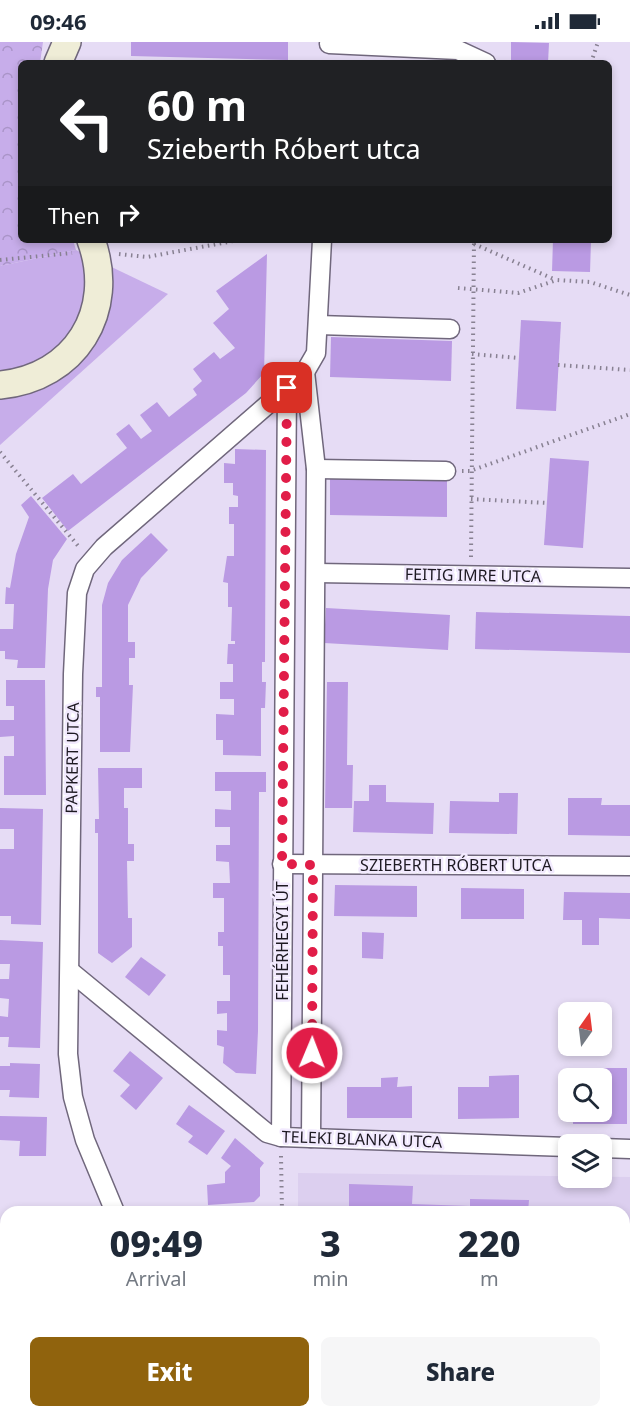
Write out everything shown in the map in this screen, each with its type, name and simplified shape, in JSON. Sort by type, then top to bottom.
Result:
[{"type":"street","points":[[59,60],[67,42]]},
{"type":"street","points":[[328,60],[329,43],[458,50],[480,60]]},
{"type":"street","points":[[0,385],[21,383],[57,368],[72,354],[85,334],[98,291],[95,251],[92,243]]},
{"type":"street","points":[[287,388],[305,372],[316,353],[322,243]]},
{"type":"street","points":[[318,325],[450,329]]},
{"type":"street","points":[[305,372],[316,469],[311,1138]]},
{"type":"street","name":"PAPKERT UTCA","points":[[112,1206],[85,1140],[72,1098],[68,1054],[73,674],[77,593],[86,569],[104,547],[287,388]]},
{"type":"street","name":"FEHÉRHEGYI ÚT","points":[[281,1137],[287,388]]},
{"type":"street","points":[[316,469],[446,471]]},
{"type":"street","name":"FEITIG IMRE UTCA","points":[[316,573],[630,578]]},
{"type":"street","name":"SZIEBERTH RÓBERT UTCA","points":[[282,864],[630,866]]},
{"type":"street","name":"TELEKI BLANKA UTCA","points":[[70,971],[267,1133],[281,1137],[558,1147]]},
{"type":"street","points":[[612,1148],[630,1149]]},
{"type":"path","points":[[592,60],[598,42]]},
{"type":"path","points":[[471,562],[470,471],[474,243]]},
{"type":"path","points":[[476,243],[557,280],[590,282],[630,296]]},
{"type":"path","points":[[458,288],[518,293],[557,280]]},
{"type":"path","points":[[472,354],[519,358]]},
{"type":"path","points":[[558,365],[630,370]]},
{"type":"path","points":[[470,471],[630,414]]},
{"type":"path","points":[[0,452],[72,540],[93,560]]},
{"type":"path","points":[[471,500],[547,503]]},
{"type":"path","points":[[281,1137],[282,1206]]},
{"type":"shaded area","points":[[298,1173],[558,1176],[558,1188],[612,1188],[612,1177],[630,1177],[630,1206],[298,1206]]},
{"type":"green space","points":[[0,42],[43,42],[40,60],[18,60],[18,243],[74,243],[76,250],[0,266]]},
{"type":"green space","points":[[76,250],[168,294],[0,445],[0,266]]},
{"type":"building","points":[[131,42],[288,42],[288,60],[131,56]]},
{"type":"building","points":[[511,42],[549,43],[548,60],[511,60]]},
{"type":"building","points":[[553,243],[591,243],[590,272],[552,271]]},
{"type":"building","points":[[267,254],[264,373],[246,393],[68,531],[42,498],[73,474],[81,484],[127,448],[116,434],[129,424],[141,439],[152,431],[140,415],[157,402],[169,417],[197,395],[193,389],[202,381],[193,369],[214,352],[220,359],[235,348],[213,323],[229,309],[216,291]]},
{"type":"building","points":[[521,320],[561,322],[556,411],[516,409]]},
{"type":"building","points":[[331,337],[452,341],[451,381],[330,377]]},
{"type":"building","points":[[235,449],[266,450],[265,662],[262,662],[262,682],[266,682],[265,708],[261,708],[261,756],[223,755],[223,740],[216,740],[216,714],[234,715],[234,699],[220,699],[220,682],[233,682],[233,664],[227,664],[228,644],[235,644],[235,641],[231,641],[232,607],[228,607],[228,583],[223,582],[227,556],[234,556],[234,524],[229,524],[229,507],[238,507],[238,496],[233,495],[233,483],[224,483],[224,463],[235,464]]},
{"type":"building","points":[[550,458],[589,461],[583,548],[544,545]]},
{"type":"building","points":[[330,479],[447,481],[447,517],[330,515]]},
{"type":"building","points":[[31,496],[67,539],[53,560],[48,589],[45,668],[17,668],[18,660],[5,659],[5,651],[0,651],[0,629],[13,629],[14,604],[5,604],[6,587],[10,588],[16,554],[29,517],[21,505]]},
{"type":"building","points":[[151,533],[168,550],[141,578],[128,605],[128,642],[135,642],[135,658],[129,658],[129,685],[133,685],[130,752],[100,752],[100,697],[96,697],[96,687],[102,687],[102,605],[108,583],[122,560]]},
{"type":"building","points":[[326,608],[450,615],[448,650],[324,643]]},
{"type":"building","points":[[476,612],[630,616],[630,653],[475,649]]},
{"type":"building","points":[[6,680],[45,680],[46,795],[4,795],[4,756],[14,756],[14,736],[0,737],[0,720],[14,720],[14,706],[6,706]]},
{"type":"building","points":[[327,682],[348,682],[347,765],[353,765],[352,808],[325,808]]},
{"type":"building","points":[[98,768],[142,768],[142,788],[124,788],[124,808],[128,808],[128,844],[134,844],[134,861],[127,861],[128,918],[132,918],[132,947],[112,963],[98,953],[98,833],[95,833],[95,819],[99,819]]},
{"type":"building","points":[[215,772],[266,772],[266,792],[259,792],[256,1074],[236,1073],[223,1063],[224,1047],[217,1045],[217,1030],[227,1031],[227,1013],[217,1014],[217,1001],[230,1001],[230,975],[223,975],[223,946],[218,946],[218,932],[224,932],[224,898],[213,898],[213,883],[230,883],[229,862],[216,861],[216,845],[230,845],[230,827],[215,827],[215,809],[231,810],[231,791],[215,791]]},
{"type":"building","points":[[369,785],[386,785],[386,802],[434,803],[433,834],[353,832],[354,801],[369,801]]},
{"type":"building","points":[[499,793],[518,793],[517,834],[449,833],[450,801],[499,802]]},
{"type":"building","points":[[568,798],[602,798],[601,805],[630,805],[630,836],[568,835]]},
{"type":"building","points":[[0,808],[43,809],[41,925],[11,924],[11,916],[0,916],[0,849],[14,849],[14,829],[0,829]]},
{"type":"building","points":[[335,885],[417,886],[417,917],[334,916]]},
{"type":"building","points":[[461,888],[524,889],[524,919],[461,919]]},
{"type":"building","points":[[564,892],[630,893],[630,919],[599,918],[599,945],[582,945],[582,920],[563,920]]},
{"type":"building","points":[[362,932],[384,933],[383,959],[362,958]]},
{"type":"building","points":[[0,940],[43,942],[40,1048],[8,1047],[9,1037],[0,1037],[0,1016],[8,1017],[9,999],[0,998],[0,979],[9,979],[10,964],[0,964]]},
{"type":"building","points":[[141,957],[166,975],[149,996],[125,977]]},
{"type":"building","points":[[130,1051],[163,1078],[136,1110],[120,1096],[130,1085],[113,1071]]},
{"type":"building","points":[[10,1063],[40,1064],[39,1098],[9,1097],[10,1090],[0,1090],[0,1066],[10,1066]]},
{"type":"building","points":[[612,1068],[627,1068],[627,1124],[573,1124],[573,1122],[612,1122]]},
{"type":"building","points":[[519,1075],[519,1118],[458,1119],[458,1087],[489,1087],[489,1076]]},
{"type":"building","points":[[398,1077],[397,1087],[412,1086],[412,1118],[347,1118],[347,1087],[381,1087],[381,1078]]},
{"type":"building","points":[[189,1105],[225,1131],[207,1155],[188,1142],[193,1136],[176,1124]]},
{"type":"building","points":[[0,1116],[47,1117],[46,1156],[19,1156],[20,1141],[0,1140]]},
{"type":"building","points":[[235,1138],[264,1163],[260,1168],[260,1196],[254,1202],[208,1205],[207,1185],[225,1183],[225,1172],[231,1166],[221,1158]]},
{"type":"building","points":[[349,1184],[413,1186],[412,1204],[470,1206],[349,1206]]},
{"type":"building","points":[[470,1199],[529,1200],[528,1206],[470,1206]]},
{"type":"route","points":[[287,388],[282,864],[313,865],[312,1053]]}]
